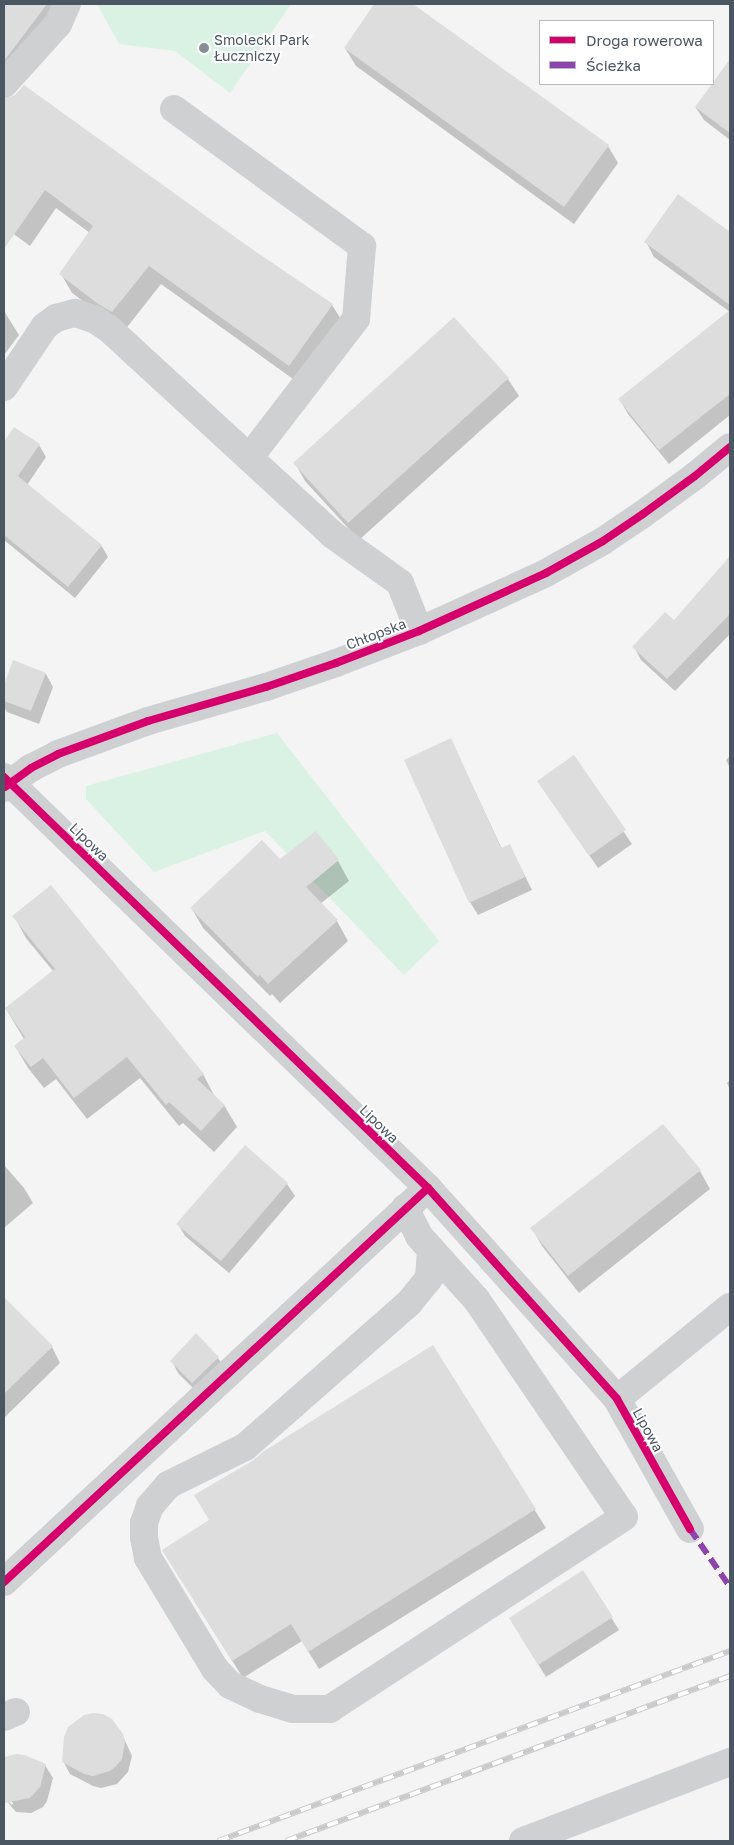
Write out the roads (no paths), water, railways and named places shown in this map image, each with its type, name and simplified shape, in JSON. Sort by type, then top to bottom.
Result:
[{"type":"street","points":[[4,84],[58,24],[67,4]]},
{"type":"street","points":[[174,109],[362,246],[356,319],[248,458]]},
{"type":"street","points":[[4,386],[45,326],[56,318],[75,313],[94,318],[108,328],[332,536],[400,583],[419,631]]},
{"type":"street","name":"Chłopska","points":[[6,783],[58,754],[148,721],[266,687],[419,631],[546,573],[603,541],[695,476],[730,447]]},
{"type":"street","name":"Lipowa","points":[[6,783],[428,1188],[616,1399],[690,1529]]},
{"type":"street","points":[[4,1582],[428,1188]]},
{"type":"street","points":[[405,1208],[419,1236],[476,1299],[624,1517],[330,1710],[293,1709],[260,1699],[230,1685],[215,1669],[148,1558],[144,1538],[144,1523],[150,1506],[168,1485],[245,1447],[409,1304],[428,1278],[431,1250]]},
{"type":"street","points":[[616,1399],[730,1307]]},
{"type":"street","points":[[523,1841],[730,1762]]},
{"type":"railway","points":[[218,1841],[730,1651]]},
{"type":"railway","points":[[286,1841],[730,1676]]},
{"type":"place","name":"Smolecki Park Łuczniczy","points":[[204,48]]}]
